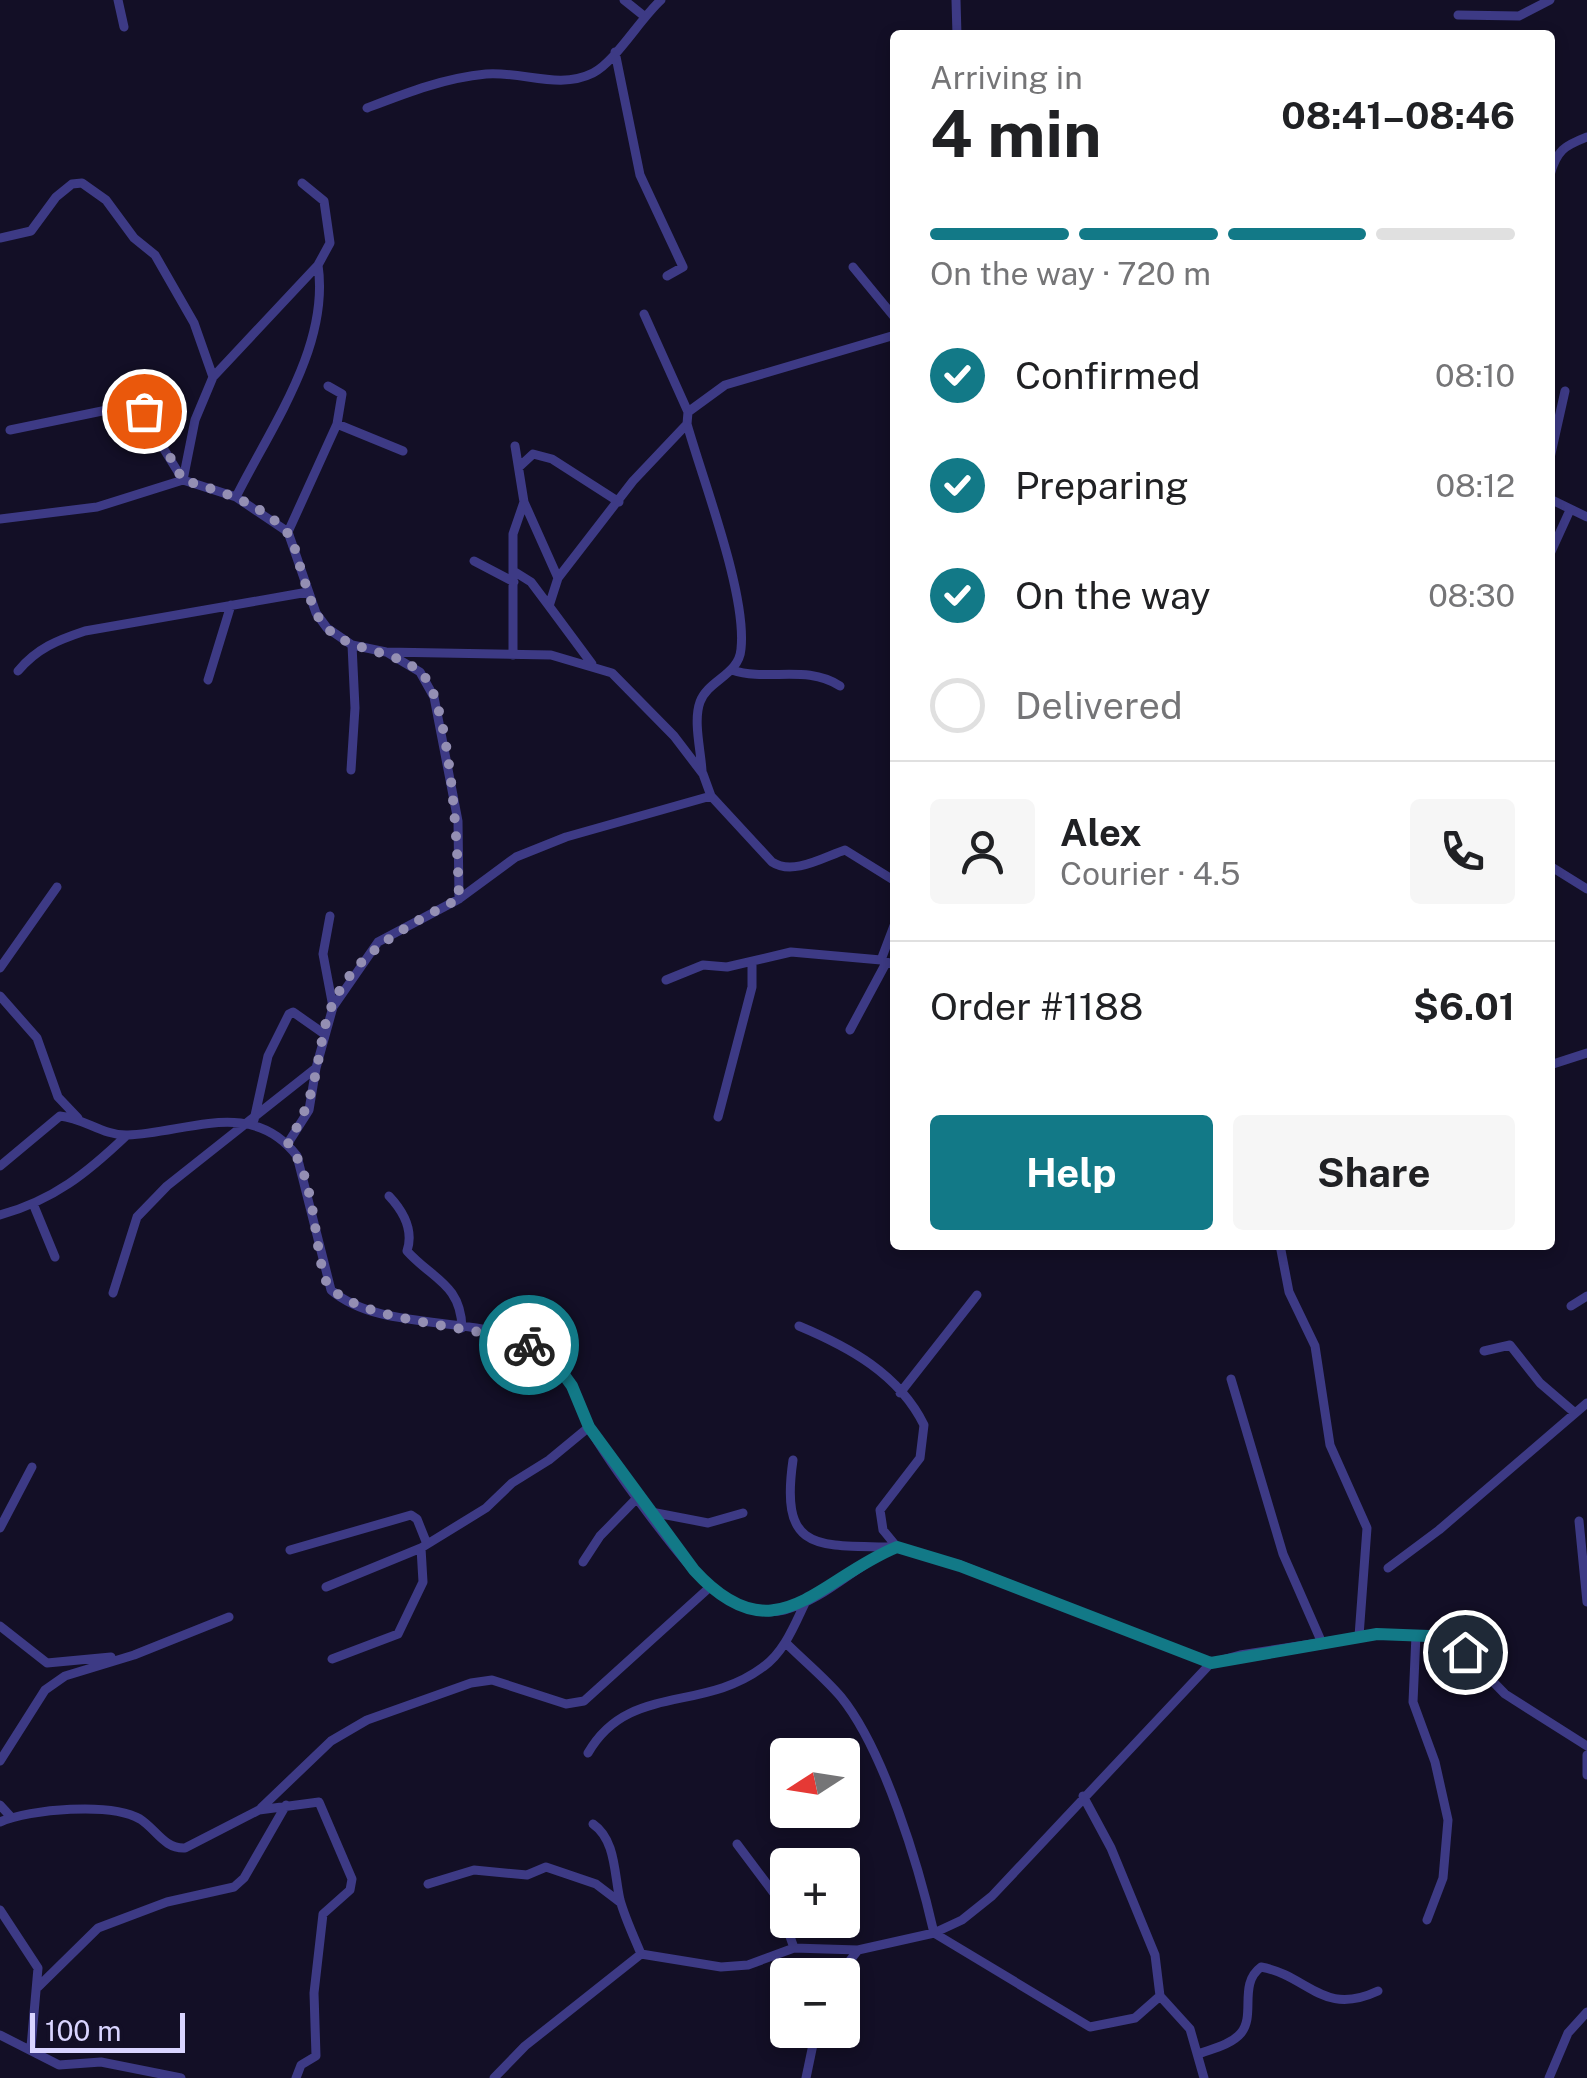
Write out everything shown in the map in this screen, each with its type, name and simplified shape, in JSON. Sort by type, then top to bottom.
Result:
[{"type":"street","points":[[118,0],[124,27]]},
{"type":"street","points":[[624,0],[644,16]]},
{"type":"street","points":[[367,108],[454,78],[491,74],[569,82],[594,73],[661,0]]},
{"type":"street","points":[[956,0],[957,30]]},
{"type":"street","points":[[1458,15],[1519,16],[1550,0]]},
{"type":"street","points":[[615,52],[640,175],[682,267],[667,276]]},
{"type":"street","points":[[1555,157],[1587,137]]},
{"type":"street","points":[[0,238],[31,231],[56,197],[72,184],[82,184],[106,200],[134,238],[156,255],[194,323],[213,377]]},
{"type":"street","points":[[183,480],[196,420],[213,377],[318,265],[330,243],[324,201],[302,184]]},
{"type":"street","points":[[236,497],[293,392],[323,296],[318,265]]},
{"type":"street","points":[[853,267],[890,312]]},
{"type":"street","points":[[644,314],[688,412],[687,424],[737,590],[742,648],[732,670],[702,696],[698,708],[703,774],[711,796],[782,868],[846,850],[890,878]]},
{"type":"street","points":[[688,412],[725,385],[890,336]]},
{"type":"street","points":[[288,532],[337,424],[342,394],[328,386]]},
{"type":"street","points":[[1555,436],[1565,391]]},
{"type":"street","points":[[10,430],[136,404],[183,480]]},
{"type":"street","points":[[337,424],[403,451]]},
{"type":"street","points":[[549,606],[558,578],[687,424]]},
{"type":"street","points":[[514,446],[524,502],[558,578]]},
{"type":"street","points":[[519,466],[533,454],[552,459],[619,502]]},
{"type":"street","points":[[0,520],[96,507],[183,480],[236,497],[288,532],[308,592],[327,628],[352,645],[386,652],[551,655],[592,664],[612,673],[642,700],[703,774]]},
{"type":"street","points":[[513,655],[514,534],[524,502]]},
{"type":"street","points":[[1555,502],[1587,517]]},
{"type":"street","points":[[1555,543],[1570,510]]},
{"type":"street","points":[[474,561],[531,582],[592,664]]},
{"type":"street","points":[[18,670],[55,641],[85,631],[308,592]]},
{"type":"street","points":[[208,680],[231,604]]},
{"type":"street","points":[[351,770],[356,708],[352,645]]},
{"type":"street","points":[[386,652],[420,672],[434,698],[458,821],[459,899]]},
{"type":"street","points":[[732,670],[744,674],[810,673],[840,686]]},
{"type":"street","points":[[288,1143],[309,1110],[323,1033],[333,1007],[378,942],[459,899],[516,858],[540,847],[711,796]]},
{"type":"street","points":[[1555,869],[1587,889]]},
{"type":"street","points":[[0,968],[57,886]]},
{"type":"street","points":[[330,916],[323,954],[333,1007]]},
{"type":"street","points":[[666,980],[702,965],[728,967],[791,952],[887,963],[850,1030]]},
{"type":"street","points":[[718,1117],[752,987],[752,962]]},
{"type":"street","points":[[0,996],[37,1038],[58,1098],[78,1118],[107,1133],[127,1135],[204,1120],[252,1122],[288,1143],[303,1174],[331,1290],[340,1298],[383,1313],[518,1340],[549,1354],[572,1386],[589,1427],[710,1588],[759,1612],[806,1603],[897,1547]]},
{"type":"street","points":[[252,1122],[268,1056],[288,1014],[293,1012],[323,1033]]},
{"type":"street","points":[[1555,1063],[1587,1053]]},
{"type":"street","points":[[113,1293],[137,1217],[166,1186],[316,1068]]},
{"type":"street","points":[[0,1166],[60,1116],[78,1118]]},
{"type":"street","points":[[0,1216],[34,1206],[82,1178],[127,1135]]},
{"type":"street","points":[[389,1196],[407,1222],[412,1238],[407,1251],[453,1290],[462,1307],[462,1328]]},
{"type":"street","points":[[34,1206],[55,1257]]},
{"type":"street","points":[[1281,1250],[1288,1292],[1315,1346],[1330,1445],[1367,1528],[1358,1636]]},
{"type":"street","points":[[900,1393],[977,1294]]},
{"type":"street","points":[[1571,1306],[1587,1296]]},
{"type":"street","points":[[799,1326],[852,1348],[919,1416],[926,1436],[920,1458],[880,1510],[882,1530],[897,1547]]},
{"type":"street","points":[[1484,1351],[1510,1345],[1540,1383],[1575,1413]]},
{"type":"street","points":[[1231,1379],[1283,1554],[1322,1643]]},
{"type":"street","points":[[1388,1568],[1439,1530],[1587,1403]]},
{"type":"street","points":[[326,1587],[424,1546],[486,1508],[512,1483],[550,1460],[589,1427]]},
{"type":"street","points":[[792,1460],[787,1499],[803,1533],[827,1546],[897,1547],[960,1566],[1211,1663],[1358,1636],[1416,1635],[1465,1652],[1505,1694],[1587,1746]]},
{"type":"street","points":[[0,1528],[32,1467]]},
{"type":"street","points":[[583,1562],[600,1536],[639,1496]]},
{"type":"street","points":[[651,1512],[708,1523],[743,1513]]},
{"type":"street","points":[[290,1550],[411,1514],[417,1519],[424,1546],[423,1582],[398,1634],[332,1659]]},
{"type":"street","points":[[1578,1521],[1587,1602]]},
{"type":"street","points":[[259,1810],[331,1741],[367,1720],[471,1684],[492,1680],[566,1704],[584,1701],[710,1588]]},
{"type":"street","points":[[588,1753],[610,1722],[626,1713],[707,1696],[763,1667],[786,1643],[806,1603]]},
{"type":"street","points":[[0,1761],[45,1690],[65,1676],[134,1655],[229,1616]]},
{"type":"street","points":[[0,1626],[46,1662],[134,1655]]},
{"type":"street","points":[[1416,1635],[1413,1702],[1448,1820],[1443,1878],[1427,1920]]},
{"type":"street","points":[[786,1643],[843,1699],[893,1795],[934,1934],[1090,2028],[1135,2018],[1160,1996]]},
{"type":"street","points":[[494,2078],[525,2046],[642,1954],[721,1967],[748,1965],[794,1948],[858,1950],[934,1934],[992,1896],[1211,1663]]},
{"type":"street","points":[[1587,1755],[1587,1775]]},
{"type":"street","points":[[1083,1796],[1111,1848],[1155,1956],[1160,1996],[1190,2029],[1202,2073],[1191,2078]]},
{"type":"street","points":[[0,1822],[60,1808],[134,1816],[176,1849],[259,1810],[319,1802],[352,1879],[350,1890],[323,1914],[314,1993],[316,2056],[301,2065],[296,2078]]},
{"type":"street","points":[[38,1987],[98,1928],[167,1902],[234,1887],[244,1878],[286,1804]]},
{"type":"street","points":[[0,1806],[12,1817]]},
{"type":"street","points":[[593,1824],[602,1830],[610,1846],[621,1904],[642,1954]]},
{"type":"street","points":[[737,1844],[776,1896],[794,1948]]},
{"type":"street","points":[[428,1884],[474,1870],[527,1875],[546,1868],[596,1884],[621,1904]]},
{"type":"street","points":[[0,1910],[32,1953],[38,1987],[31,2047]]},
{"type":"street","points":[[852,1958],[858,1950]]},
{"type":"street","points":[[1198,2054],[1240,2035],[1248,1988],[1261,1967],[1336,2001],[1358,2000],[1378,1992]]},
{"type":"street","points":[[1549,2078],[1568,2033],[1587,2012]]},
{"type":"street","points":[[0,2035],[59,2064],[129,2065],[181,2078]]},
{"type":"street","points":[[806,2078],[812,2048]]},
{"type":"way so far","points":[[144,411],[183,480],[236,497],[288,532],[316,613],[327,628],[352,645],[386,652],[420,672],[434,698],[458,821],[459,899],[400,928],[378,942],[363,959],[333,1007],[323,1033],[309,1110],[288,1143],[303,1174],[325,1280],[340,1298],[383,1313],[529,1345]]},
{"type":"route","points":[[529,1345],[549,1354],[572,1386],[589,1427],[694,1570],[710,1588],[759,1612],[781,1611],[806,1603],[879,1554],[897,1547],[960,1566],[1211,1663],[1377,1634],[1429,1636],[1465,1652]]}]
